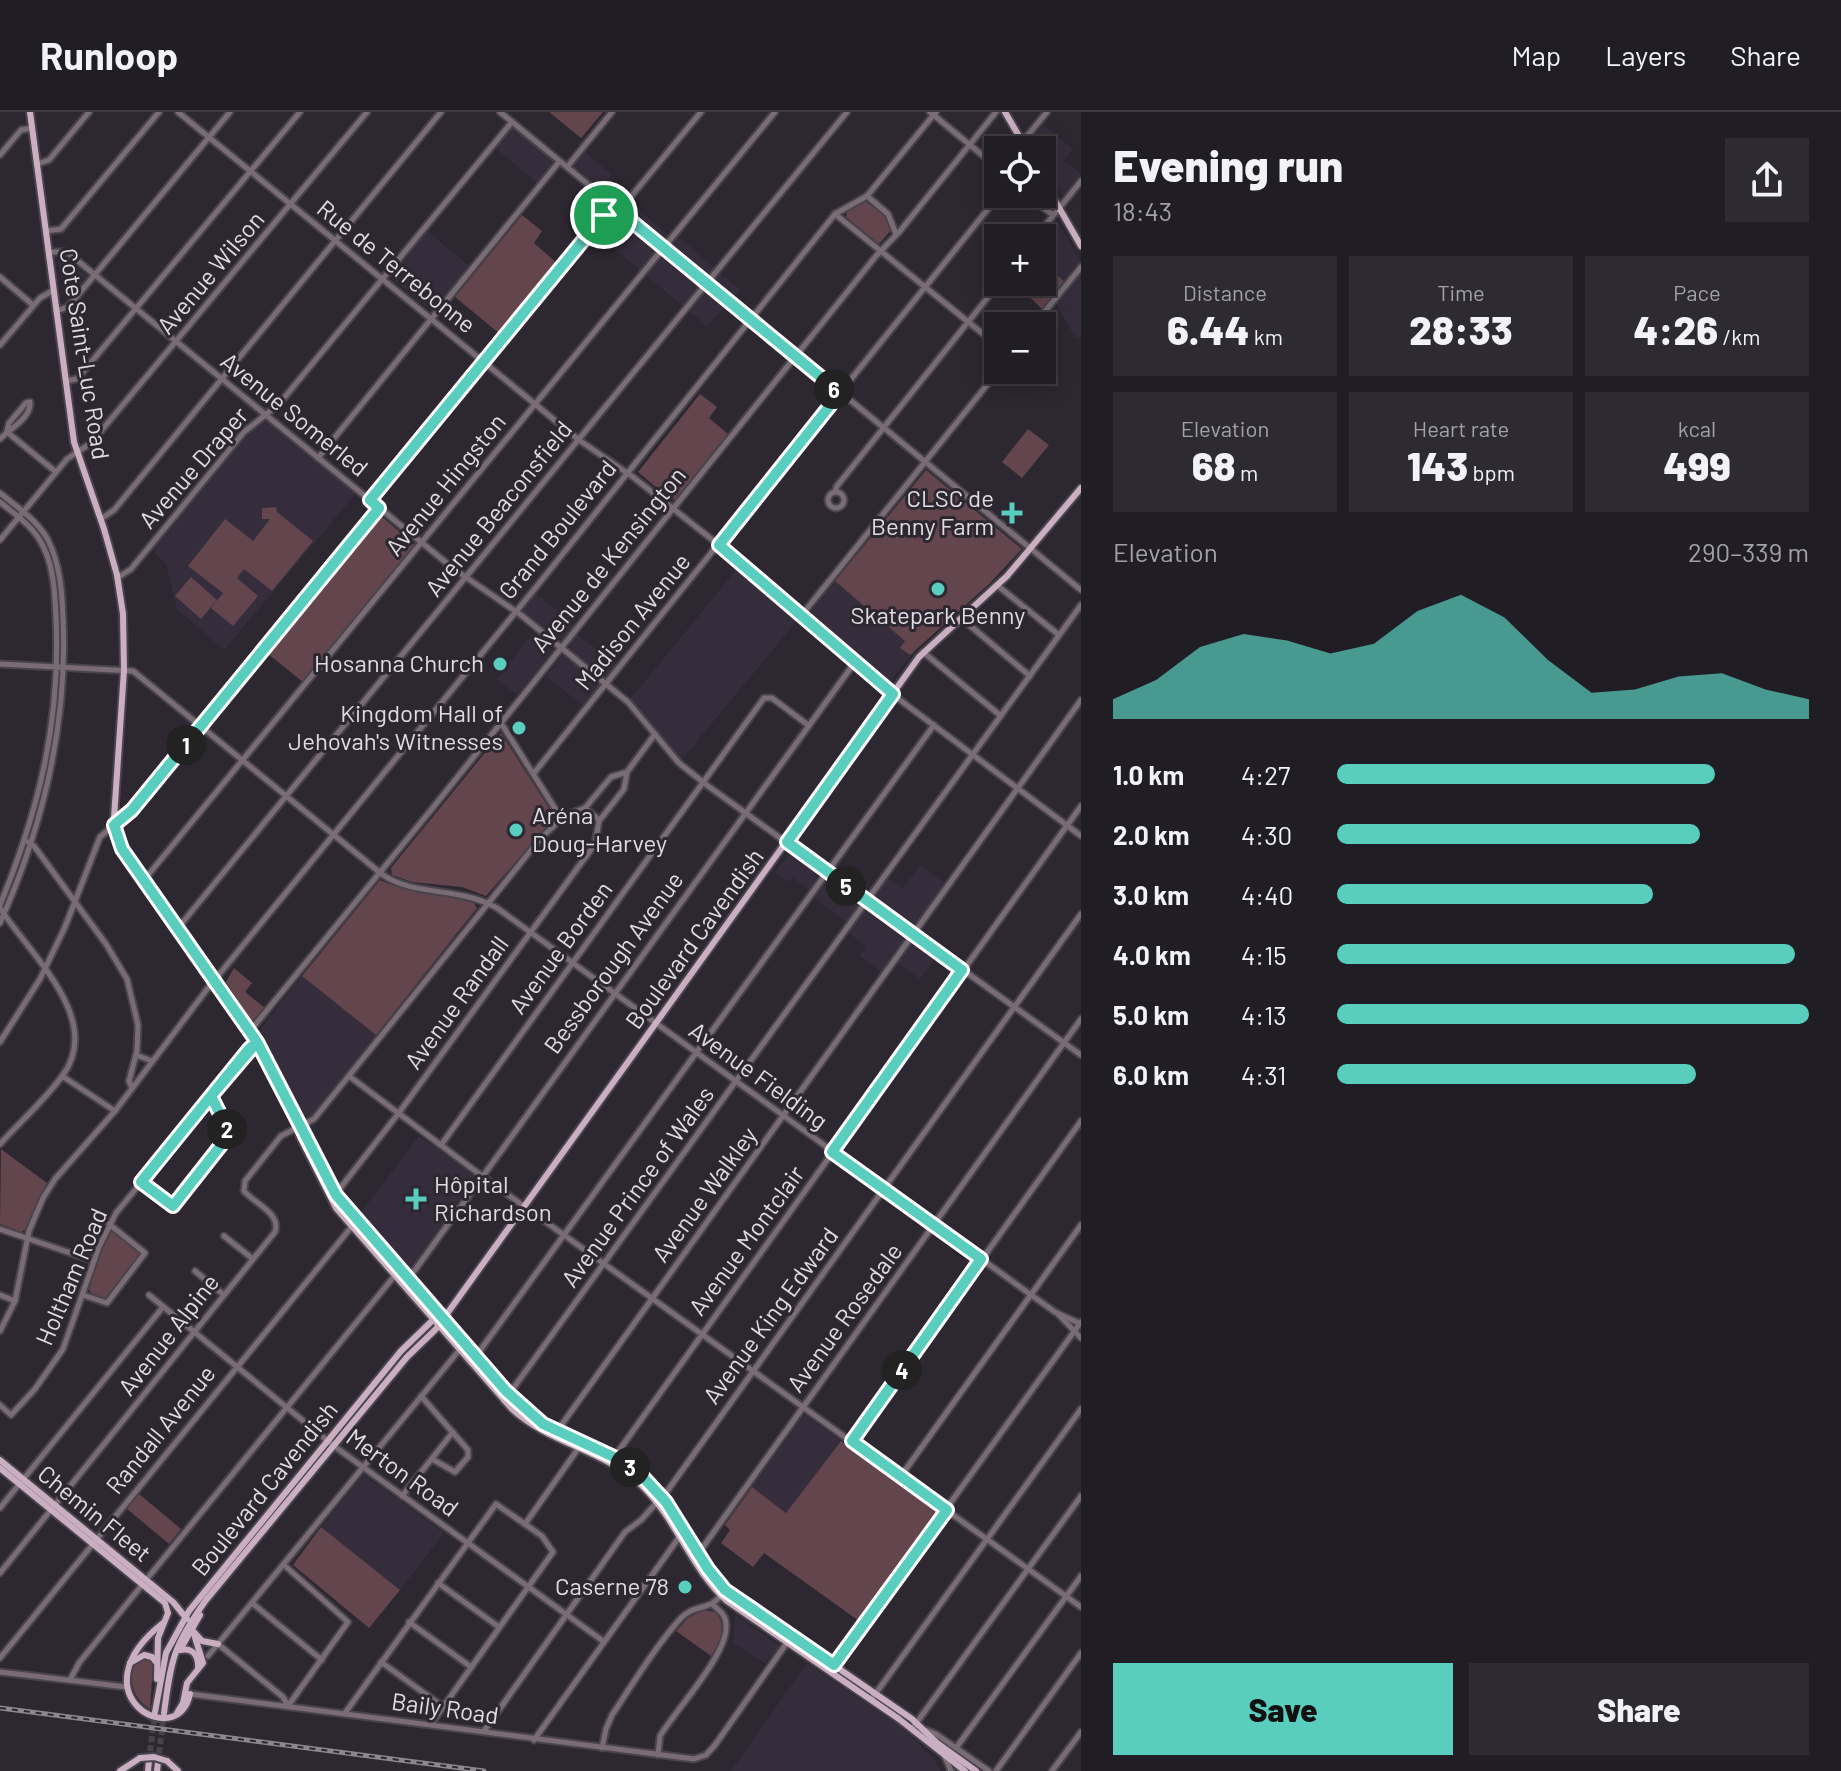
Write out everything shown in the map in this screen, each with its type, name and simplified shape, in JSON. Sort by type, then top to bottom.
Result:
[{"type":"main road","name":"Cote Saint-Luc Road","points":[[30,112],[77,452],[101,519],[124,619],[124,670],[114,825],[119,842],[257,1042],[298,1124],[300,1137],[333,1197],[507,1398],[555,1435],[612,1460],[659,1499],[723,1593],[914,1726],[945,1757],[965,1771]]},
{"type":"main road","points":[[1005,112],[1019,136]]},
{"type":"main road","points":[[1056,203],[1081,246]]},
{"type":"main road","name":"Boulevard Cavendish","points":[[155,1712],[166,1653],[185,1616],[440,1319],[923,652],[998,586],[1081,488]]},
{"type":"main road","name":"Boulevard Cavendish","points":[[190,1629],[331,1444]]},
{"type":"main road","name":"Chemin Fleet","points":[[0,1460],[3,1468],[185,1616]]},
{"type":"main road","name":"Chemin Fleet","points":[[144,1582],[166,1604],[168,1615],[163,1623]]},
{"type":"main road","points":[[163,1623],[137,1648],[130,1663],[126,1687],[133,1702],[144,1713],[158,1718],[174,1716],[188,1694],[187,1683],[202,1664],[203,1658],[185,1616]]},
{"type":"main road","points":[[157,1698],[157,1640],[163,1623]]},
{"type":"main road","points":[[190,1629],[203,1641],[218,1644]]},
{"type":"main road","points":[[173,1655],[180,1650],[190,1629]]},
{"type":"main road","points":[[164,1713],[173,1655],[190,1629]]},
{"type":"main road","points":[[180,1650],[195,1653],[198,1669]]},
{"type":"main road","points":[[130,1663],[144,1655],[152,1657],[158,1665]]},
{"type":"main road","name":"Cote Saint-Luc Road","points":[[914,1726],[926,1730],[937,1743],[976,1771]]},
{"type":"main road","points":[[120,1771],[140,1758],[154,1757],[167,1761],[178,1771]]},
{"type":"main road","points":[[148,1771],[149,1761]]},
{"type":"main road","points":[[157,1771],[158,1762]]},
{"type":"street","points":[[37,164],[49,160],[89,112]]},
{"type":"street","points":[[46,231],[61,229],[159,112]]},
{"type":"street","name":"Rue de Terrebonne","points":[[178,112],[535,405],[719,545],[893,694],[1081,836]]},
{"type":"street","points":[[56,311],[68,307],[230,112]]},
{"type":"street","points":[[66,381],[79,377],[300,112]]},
{"type":"street","name":"Avenue Wilson","points":[[0,540],[56,472],[90,444],[367,112]]},
{"type":"street","points":[[101,519],[112,514],[441,112]]},
{"type":"street","points":[[500,112],[749,320],[1081,590]]},
{"type":"street","points":[[567,167],[612,112]]},
{"type":"street","points":[[619,211],[701,112]]},
{"type":"street","name":"Avenue Hingston","points":[[144,880],[775,112]]},
{"type":"street","name":"Avenue Beaconsfield","points":[[178,928],[847,112]]},
{"type":"street","name":"Avenue de Kensington","points":[[250,1031],[996,112]]},
{"type":"street","points":[[1027,136],[1047,112]]},
{"type":"street","points":[[933,113],[984,156]]},
{"type":"street","name":"Grand Boulevard","points":[[0,1331],[15,1301],[28,1238],[39,1207],[51,1186],[115,1111],[216,980],[835,214],[867,196],[933,113]]},
{"type":"street","name":"Avenue Draper","points":[[117,578],[128,573],[244,432],[279,404],[380,277],[512,122]]},
{"type":"street","points":[[0,155],[21,130],[32,128]]},
{"type":"street","points":[[318,458],[559,162]]},
{"type":"street","points":[[1046,224],[1081,181]]},
{"type":"street","points":[[867,196],[888,214],[896,234]]},
{"type":"street","points":[[370,500],[612,205]]},
{"type":"street","name":"Madison Avenue","points":[[534,773],[989,208]]},
{"type":"street","points":[[1044,208],[1053,215]]},
{"type":"street","points":[[835,214],[984,335]]},
{"type":"street","name":"Avenue Somerled","points":[[49,252],[65,251],[465,578],[562,648],[628,702],[679,763],[1081,1055]]},
{"type":"street","points":[[1044,312],[1081,267]]},
{"type":"street","points":[[0,277],[33,305]]},
{"type":"street","points":[[0,345],[33,305],[44,294],[54,290]]},
{"type":"street","points":[[835,492],[989,296]]},
{"type":"street","points":[[801,616],[988,384]]},
{"type":"street","points":[[0,439],[10,421],[30,402],[30,410],[15,428],[7,431]]},
{"type":"street","points":[[7,431],[56,472]]},
{"type":"street","points":[[0,493],[45,535],[56,561],[62,606],[57,748],[27,842],[1,909],[0,923]]},
{"type":"street","points":[[0,502],[21,515]]},
{"type":"street","points":[[0,1042],[44,970],[100,837],[129,813],[379,508]]},
{"type":"street","points":[[998,586],[1059,635]]},
{"type":"street","name":"Avenue Prince of Wales","points":[[507,1398],[1081,605]]},
{"type":"street","points":[[961,618],[1030,676]]},
{"type":"street","points":[[923,652],[1001,716]]},
{"type":"street","name":"Bessborough Avenue","points":[[404,1281],[855,662]]},
{"type":"street","points":[[0,664],[124,670]]},
{"type":"street","name":"Avenue Fielding","points":[[124,670],[135,672],[380,873],[409,887],[456,893],[488,904],[1055,1312],[1081,1338]]},
{"type":"street","name":"Avenue Borden","points":[[441,1145],[764,698],[768,697],[808,725]]},
{"type":"street","name":"Avenue Walkley","points":[[555,1435],[1081,700]]},
{"type":"street","points":[[501,723],[561,818]]},
{"type":"street","points":[[473,1360],[934,725]]},
{"type":"street","points":[[298,1124],[314,1119],[535,844],[561,818],[585,808],[611,777],[627,772],[655,734]]},
{"type":"street","name":"Avenue Randall","points":[[333,1197],[398,1114],[595,844],[599,821],[624,789],[627,772]]},
{"type":"street","name":"Avenue Montclair","points":[[612,1460],[1081,806]]},
{"type":"street","points":[[585,808],[599,821]]},
{"type":"street","points":[[27,842],[106,944],[127,979],[137,1015],[136,1055],[129,1081],[132,1088]]},
{"type":"street","points":[[0,1144],[62,1076],[74,1046],[72,1017],[63,994],[1,909]]},
{"type":"street","name":"Avenue King Edward","points":[[484,1731],[627,1530],[640,1522],[659,1499],[754,1371],[1081,914]]},
{"type":"street","name":"Avenue Rosedale","points":[[695,1555],[1081,1019]]},
{"type":"street","name":"Holtham Road","points":[[0,1405],[11,1415],[58,1358],[67,1342],[109,1224],[257,1042]]},
{"type":"street","points":[[136,1055],[152,1061]]},
{"type":"street","points":[[62,1076],[115,1111]]},
{"type":"street","points":[[349,1076],[482,1176],[1081,1607]]},
{"type":"street","points":[[141,1182],[173,1206],[227,1136],[225,1124],[211,1096]]},
{"type":"street","points":[[852,1441],[1081,1121]]},
{"type":"street","name":"Avenue Alpine","points":[[0,1573],[275,1232],[277,1223],[273,1216],[247,1195],[244,1184],[281,1136],[298,1124]]},
{"type":"street","points":[[83,1295],[107,1303],[145,1253],[109,1224]]},
{"type":"street","name":"Randall Avenue","points":[[0,1658],[354,1224]]},
{"type":"street","points":[[901,1476],[1081,1225]]},
{"type":"street","points":[[0,1229],[94,1261]]},
{"type":"street","points":[[224,1236],[253,1259]]},
{"type":"street","points":[[195,1271],[224,1295]]},
{"type":"street","points":[[70,1680],[79,1663],[144,1582],[397,1273]]},
{"type":"street","points":[[0,1295],[15,1301]]},
{"type":"street","name":"Merton Road","points":[[149,1295],[331,1444],[603,1641]]},
{"type":"street","points":[[0,1508],[163,1307]]},
{"type":"street","name":"Avenue Fielding","points":[[1055,1312],[1081,1324]]},
{"type":"street","points":[[832,1668],[1081,1324]]},
{"type":"street","points":[[208,1656],[462,1347]]},
{"type":"street","points":[[421,1396],[468,1453],[457,1471],[448,1470],[432,1459]]},
{"type":"street","points":[[873,1696],[1081,1409]]},
{"type":"street","points":[[402,1496],[453,1432]]},
{"type":"street","points":[[525,1524],[580,1446]]},
{"type":"street","points":[[914,1726],[1081,1496]]},
{"type":"street","points":[[345,1713],[496,1504],[542,1536],[553,1552],[431,1724]]},
{"type":"street","points":[[534,1740],[682,1534]]},
{"type":"street","points":[[218,1644],[283,1697],[288,1706],[347,1626],[347,1619],[284,1564]]},
{"type":"street","points":[[956,1748],[1081,1576]]},
{"type":"street","points":[[438,1583],[499,1627]]},
{"type":"street","points":[[602,1748],[612,1715],[676,1625],[691,1610],[713,1605],[723,1593]]},
{"type":"street","points":[[252,1603],[322,1660]]},
{"type":"street","points":[[658,1755],[660,1736],[723,1645],[726,1621],[713,1605]]},
{"type":"street","points":[[409,1622],[471,1667]]},
{"type":"street","name":"Baily Road","points":[[188,1694],[534,1740],[700,1757],[715,1745],[789,1640]]},
{"type":"street","points":[[996,1771],[1081,1653]]},
{"type":"street","points":[[381,1662],[442,1706]]},
{"type":"street","points":[[0,1672],[126,1687]]},
{"type":"street","points":[[263,1703],[269,1698],[270,1687]]},
{"type":"street","name":"Cote Saint-Luc Road","points":[[926,1730],[989,1771]]},
{"type":"street","points":[[1052,1771],[1081,1732]]},
{"type":"street","name":"Cote Saint-Luc Road","points":[[945,1757],[951,1771]]},
{"type":"shaded area","points":[[549,112],[603,112],[581,138]]},
{"type":"shaded area","points":[[512,122],[559,162],[541,186],[492,145]]},
{"type":"shaded area","points":[[1043,125],[1073,149],[1064,160],[1081,174],[1063,196],[1056,185],[1056,136],[1035,136]]},
{"type":"shaded area","points":[[581,149],[612,175],[608,180],[628,200],[670,237],[674,233],[740,290],[707,326],[592,230],[611,205],[600,188],[578,170],[567,167]]},
{"type":"shaded area","points":[[865,201],[887,217],[892,229],[879,244],[846,217],[847,211]]},
{"type":"shaded area","points":[[522,215],[542,231],[534,243],[558,264],[500,334],[455,297]]},
{"type":"shaded area","points":[[1057,220],[1080,261],[1064,281],[1056,274],[1056,224],[1053,224]]},
{"type":"shaded area","points":[[427,231],[469,266],[432,311],[389,277]]},
{"type":"shaded area","points":[[61,256],[87,276],[66,302],[58,261]]},
{"type":"shaded area","points":[[1081,273],[1081,337],[1075,337],[1056,304]]},
{"type":"shaded area","points":[[1056,274],[1064,281],[1056,291]]},
{"type":"shaded area","points":[[1029,296],[1052,296],[1042,309]]},
{"type":"shaded area","points":[[700,394],[717,407],[709,418],[728,434],[677,499],[671,500],[638,472]]},
{"type":"shaded area","points":[[265,414],[358,491],[224,650],[177,609],[166,564],[148,547]]},
{"type":"shaded area","points":[[1028,429],[1049,445],[1022,478],[1002,462]]},
{"type":"shaded area","points":[[926,470],[1022,549],[989,584],[910,655],[900,648],[905,641],[835,581]]},
{"type":"shaded area","points":[[276,507],[277,512],[313,541],[272,591],[244,569],[237,578],[258,596],[233,626],[211,608],[223,593],[188,566],[225,519],[253,541],[270,519],[262,519],[262,508]]},
{"type":"shaded area","points":[[378,516],[415,545],[303,682],[267,653]]},
{"type":"shaded area","points":[[741,564],[801,616],[679,763],[628,702]]},
{"type":"shaded area","points":[[191,577],[217,600],[201,619],[175,596]]},
{"type":"shaded area","points":[[835,581],[916,650],[889,682],[810,613]]},
{"type":"shaded area","points":[[534,592],[579,628],[575,633],[621,668],[588,710],[546,676],[571,645],[518,613]]},
{"type":"shaded area","points":[[532,634],[552,651],[517,695],[497,679]]},
{"type":"shaded area","points":[[501,733],[554,816],[553,819],[486,896],[462,887],[412,882],[392,875],[391,868]]},
{"type":"shaded area","points":[[789,853],[818,874],[809,890],[793,878],[789,882],[775,872]]},
{"type":"shaded area","points":[[920,865],[945,883],[907,936],[936,957],[920,979],[892,959],[882,973],[859,956],[866,946],[846,931],[850,925],[814,898],[826,881],[867,904],[887,877],[903,889]]},
{"type":"shaded area","points":[[380,880],[474,903],[477,908],[376,1035],[302,976]]},
{"type":"shaded area","points":[[234,968],[252,983],[245,992],[265,1008],[255,1021],[250,1020],[226,982]]},
{"type":"shaded area","points":[[302,976],[376,1035],[312,1115],[306,1117],[301,1114],[259,1031]]},
{"type":"shaded area","name":"Hôpital Richardson","points":[[419,1136],[475,1178],[405,1276],[356,1219]]},
{"type":"shaded area","points":[[1,1149],[47,1183],[22,1232],[0,1224]]},
{"type":"shaded area","points":[[109,1224],[145,1253],[107,1303],[89,1290]]},
{"type":"shaded area","points":[[804,1414],[841,1441],[786,1513],[752,1487]]},
{"type":"shaded area","points":[[841,1441],[938,1512],[859,1621],[764,1553],[753,1567],[721,1543],[730,1530],[725,1525],[752,1487],[786,1513]]},
{"type":"shaded area","points":[[364,1475],[444,1533],[400,1590],[321,1527]]},
{"type":"shaded area","points":[[138,1493],[181,1529],[169,1544],[126,1508]]},
{"type":"shaded area","points":[[321,1527],[400,1590],[369,1628],[293,1565]]},
{"type":"shaded area","points":[[703,1610],[715,1612],[722,1628],[720,1640],[711,1656],[676,1631],[688,1618]]},
{"type":"shaded area","points":[[735,1615],[781,1646],[765,1663],[733,1643]]},
{"type":"shaded area","points":[[147,1656],[153,1665],[150,1709],[138,1699],[132,1686],[135,1664],[139,1657]]},
{"type":"shaded area","points":[[807,1663],[902,1728],[935,1760],[941,1771],[731,1771]]},
{"type":"tunnel","points":[[149,1760],[155,1712]]},
{"type":"tunnel","points":[[158,1762],[164,1714]]},
{"type":"railway","points":[[0,1708],[484,1771]]},
{"type":"place","name":"CLSC de Benny Farm","points":[[1012,513]]},
{"type":"place","name":"Skatepark Benny","points":[[938,589]]},
{"type":"place","name":"Hosanna Church","points":[[500,664]]},
{"type":"place","name":"Kingdom Hall of Jehovah's Witnesses","points":[[519,728]]},
{"type":"place","name":"Aréna Doug-Harvey","points":[[516,830]]},
{"type":"place","name":"Hôpital Richardson","points":[[416,1199]]},
{"type":"place","name":"Caserne 78","points":[[685,1587]]},
{"type":"route","points":[[604,215],[370,500],[379,508],[376,512],[132,810],[114,825],[122,849],[257,1042],[249,1049],[141,1182],[173,1206],[227,1136],[227,1128],[211,1096],[257,1042],[336,1195],[506,1391],[543,1424],[618,1459],[642,1476],[666,1502],[708,1569],[725,1590],[834,1665],[947,1510],[852,1441],[981,1259],[832,1152],[962,970],[787,842],[893,694],[719,545],[840,393],[612,205],[604,215]]}]
